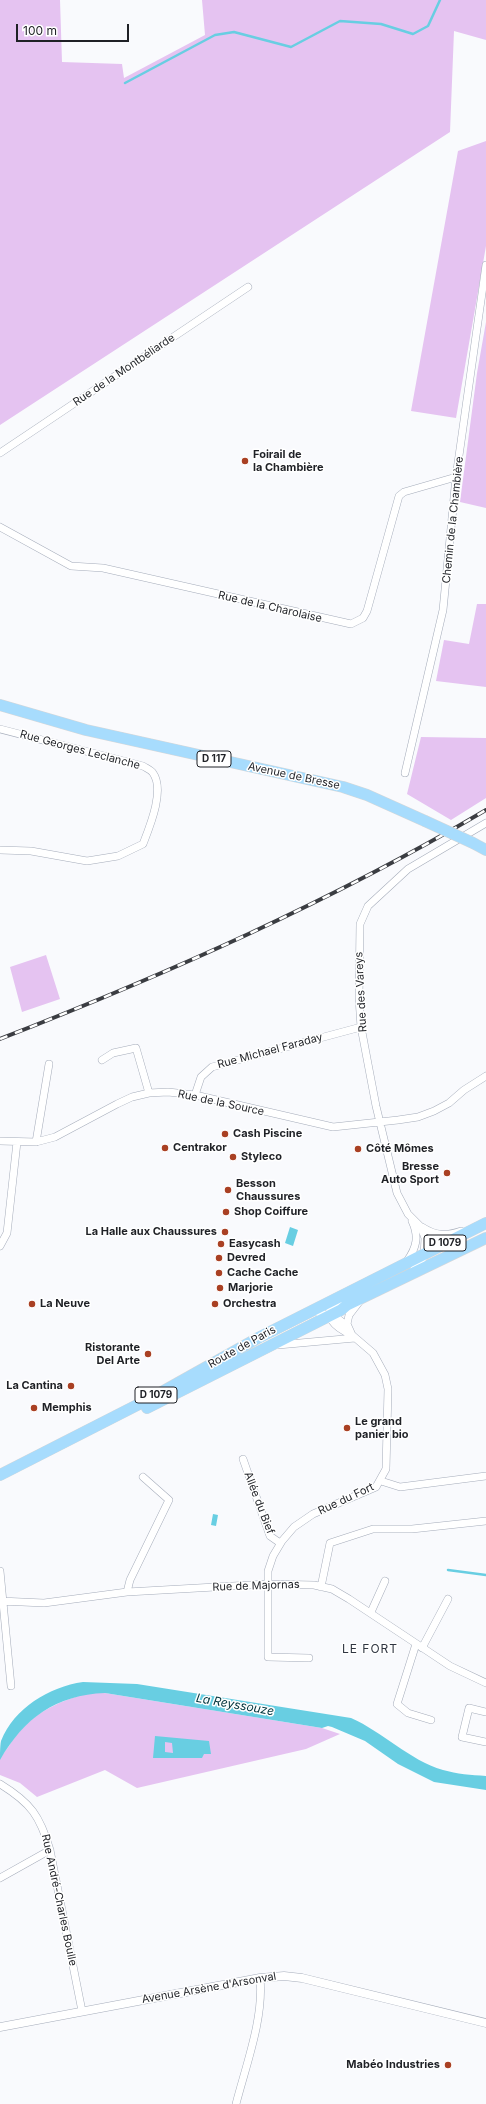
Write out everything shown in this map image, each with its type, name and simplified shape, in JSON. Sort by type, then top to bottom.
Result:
[{"type":"main road","name":"Avenue de Bresse","points":[[0,705],[86,730],[342,787],[366,794],[486,850]]},
{"type":"main road","name":"Route de Paris","points":[[0,1475],[151,1398],[309,1311],[351,1292],[486,1223]]},
{"type":"main road","name":"Route de Paris","points":[[0,1482],[368,1295],[486,1238]]},
{"type":"street","name":"Chemin de la Chambière","points":[[405,773],[443,610],[456,477],[486,265]]},
{"type":"street","name":"Rue de la Montbéliarde","points":[[0,453],[248,287]]},
{"type":"street","name":"Rue de la Charolaise","points":[[0,527],[71,566],[103,568],[351,624],[362,618],[366,611],[399,496],[404,492],[456,477]]},
{"type":"street","name":"Rue Georges Leclanche","points":[[0,729],[143,766],[153,772],[156,779],[158,796],[143,844],[118,856],[87,862],[31,851],[0,850]]},
{"type":"street","name":"Rue des Vareys","points":[[425,1253],[417,1237],[417,1230],[397,1193],[380,1123],[361,1027],[360,924],[365,911],[408,869],[486,823]]},
{"type":"street","name":"Rue Michael Faraday","points":[[195,1095],[200,1077],[212,1068],[361,1027]]},
{"type":"street","points":[[102,1060],[113,1053],[136,1048],[149,1093]]},
{"type":"street","points":[[36,1142],[49,1064]]},
{"type":"street","name":"Rue de la Source","points":[[0,1140],[36,1142],[66,1133],[88,1118],[132,1097],[149,1093],[168,1092],[195,1095],[333,1127],[380,1123],[418,1117],[434,1111],[486,1076]]},
{"type":"street","points":[[0,1246],[7,1232],[17,1142]]},
{"type":"street","name":"Rue des Vareys","points":[[410,1217],[421,1227],[435,1234],[444,1236],[486,1223]]},
{"type":"street","points":[[405,1277],[421,1263],[425,1253],[426,1238],[421,1227]]},
{"type":"street","points":[[405,1264],[415,1249],[417,1237]]},
{"type":"street","points":[[425,1253],[441,1259]]},
{"type":"street","points":[[330,1315],[334,1305],[351,1292]]},
{"type":"street","points":[[348,1327],[349,1315],[368,1295]]},
{"type":"street","name":"Rue du Fort","points":[[309,1311],[336,1317],[348,1327],[354,1337]]},
{"type":"street","name":"Rue du Fort","points":[[309,1658],[268,1657],[268,1572],[280,1543],[294,1527],[313,1514],[376,1487],[381,1481],[386,1469],[388,1389],[381,1364],[373,1353],[354,1337],[334,1325],[330,1315]]},
{"type":"street","points":[[270,1346],[354,1337]]},
{"type":"street","name":"Allée du Bief","points":[[243,1459],[270,1536],[280,1543]]},
{"type":"street","points":[[381,1481],[400,1487],[486,1476]]},
{"type":"street","points":[[127,1592],[130,1580],[169,1500],[143,1477]]},
{"type":"street","points":[[321,1587],[330,1543],[373,1529],[412,1529],[486,1521]]},
{"type":"street","points":[[0,1571],[11,1686]]},
{"type":"street","points":[[371,1612],[385,1581]]},
{"type":"street","name":"Rue de Majornas","points":[[2,1601],[44,1603],[127,1592],[268,1584],[291,1584],[321,1587],[332,1589],[371,1612],[450,1666],[486,1683]]},
{"type":"street","points":[[431,1720],[408,1713],[397,1704],[419,1646],[448,1599]]},
{"type":"street","points":[[486,1712],[469,1708],[462,1737],[486,1742]]},
{"type":"street","name":"Rue André-Charles Boulle","points":[[0,1784],[20,1796],[34,1810],[44,1830],[50,1850],[82,2011]]},
{"type":"street","points":[[0,1878],[50,1850]]},
{"type":"street","name":"Avenue Arsène d'Arsonval","points":[[0,2027],[260,1978],[284,1976],[302,1978],[486,2024]]},
{"type":"street","points":[[236,2104],[258,2016],[261,1998],[260,1978]]},
{"type":"shaded area","points":[[0,0],[60,0],[62,62],[122,64],[124,78],[205,35],[202,0],[486,0],[486,40],[454,31],[450,132],[0,425]]},
{"type":"shaded area","points":[[486,141],[486,246],[456,418],[411,411],[458,151]]},
{"type":"shaded area","points":[[486,322],[486,508],[460,502],[477,373]]},
{"type":"shaded area","points":[[477,604],[486,604],[486,687],[436,681],[444,640],[469,644]]},
{"type":"shaded area","points":[[421,737],[486,738],[486,798],[451,820],[407,794]]},
{"type":"shaded area","points":[[46,955],[60,999],[22,1012],[10,967]]},
{"type":"shaded area","points":[[90,1693],[105,1693],[322,1728],[340,1734],[306,1749],[137,1788],[105,1770],[37,1797],[20,1783],[0,1775],[0,1759],[24,1726],[54,1705],[77,1696]]},
{"type":"water","points":[[290,1227],[298,1230],[293,1246],[285,1243]]},
{"type":"water","points":[[213,1514],[218,1515],[216,1526],[211,1525]]},
{"type":"water","name":"La Reyssouze","points":[[83,1682],[137,1684],[351,1718],[363,1724],[419,1760],[443,1770],[469,1775],[486,1776],[486,1790],[434,1782],[398,1764],[365,1741],[332,1727],[328,1726],[322,1728],[105,1693],[71,1698],[43,1712],[20,1732],[9,1745],[0,1760],[1,1741],[7,1729],[24,1709],[46,1694]]},
{"type":"water","points":[[155,1736],[209,1741],[211,1754],[204,1754],[202,1758],[153,1758]],"holes":[[[165,1742],[172,1743],[173,1753],[165,1752]]]},
{"type":"waterway","points":[[125,83],[215,35],[234,32],[291,47],[340,21],[381,24],[413,34],[428,26],[440,0]]},
{"type":"waterway","points":[[448,1570],[486,1575]]},
{"type":"railway","points":[[0,1039],[125,989],[248,934],[369,875],[486,810]]},
{"type":"place","name":"Foirail de la Chambière","points":[[245,461]]},
{"type":"place","name":"Cash Piscine","points":[[225,1134]]},
{"type":"place","name":"Centrakor","points":[[165,1148]]},
{"type":"place","name":"Côté Mômes","points":[[358,1149]]},
{"type":"place","name":"Styleco","points":[[233,1157]]},
{"type":"place","name":"Bresse Auto Sport","points":[[447,1173]]},
{"type":"place","name":"Besson Chaussures","points":[[228,1190]]},
{"type":"place","name":"Shop Coiffure","points":[[226,1212]]},
{"type":"place","name":"La Halle aux Chaussures","points":[[225,1232]]},
{"type":"place","name":"Easycash","points":[[221,1244]]},
{"type":"place","name":"Devred","points":[[219,1258]]},
{"type":"place","name":"Cache Cache","points":[[219,1273]]},
{"type":"place","name":"Marjorie","points":[[220,1288]]},
{"type":"place","name":"La Neuve","points":[[32,1304]]},
{"type":"place","name":"Orchestra","points":[[215,1304]]},
{"type":"place","name":"Ristorante Del Arte","points":[[148,1354]]},
{"type":"place","name":"La Cantina","points":[[71,1386]]},
{"type":"place","name":"Memphis","points":[[34,1408]]},
{"type":"place","name":"Le grand panier bio","points":[[347,1428]]},
{"type":"place","name":"Mabéo Industries","points":[[448,2065]]},
{"type":"district","name":"LE FORT","points":[[370,1649]]}]
